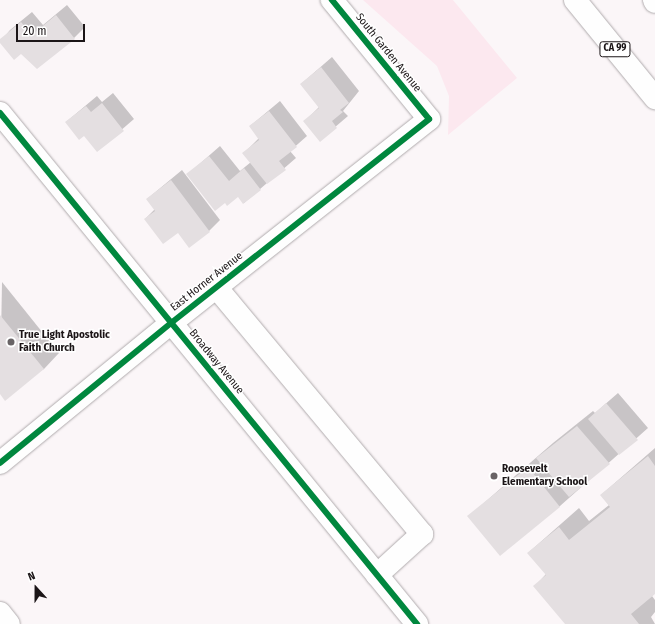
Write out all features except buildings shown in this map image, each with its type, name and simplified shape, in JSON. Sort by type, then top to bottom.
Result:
[{"type":"main road","name":"South Garden Avenue","points":[[332,0],[429,119]]},
{"type":"main road","name":"CA 99","points":[[575,0],[655,98]]},
{"type":"main road","name":"Broadway Avenue","points":[[0,113],[417,624]]},
{"type":"main road","name":"East Horner Avenue","points":[[0,463],[171,323],[429,119]]},
{"type":"main road","points":[[216,287],[422,534],[377,575]]},
{"type":"main road","points":[[0,613],[9,624]]},
{"type":"shaded area","points":[[363,0],[453,0],[517,78],[448,135],[449,96],[437,66]]},
{"type":"cycle path","points":[[0,463],[171,323],[429,119],[332,0]]},
{"type":"cycle path","points":[[0,113],[417,624]]},
{"type":"place","name":"True Light Apostolic Faith Church","points":[[11,342]]},
{"type":"place","name":"Roosevelt Elementary School","points":[[494,476]]}]
